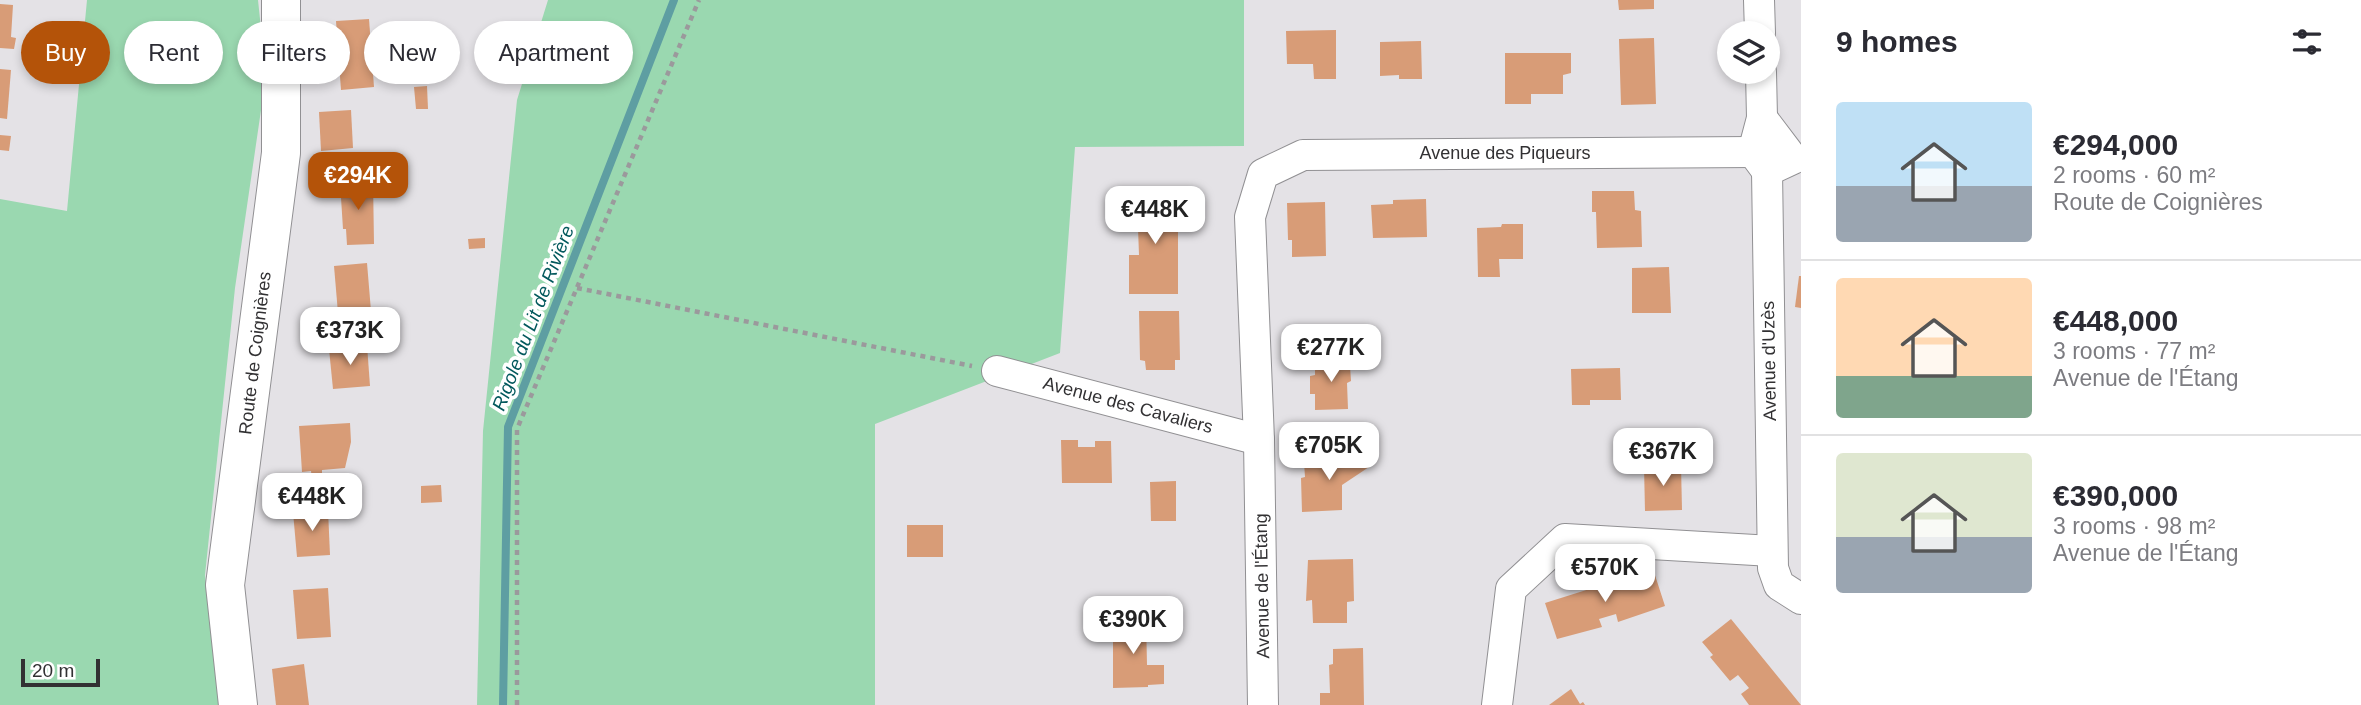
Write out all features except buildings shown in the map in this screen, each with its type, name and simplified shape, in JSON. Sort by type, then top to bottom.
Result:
[{"type":"street","name":"Route de Coignières","points":[[238,705],[225,586],[281,153],[281,0]]},
{"type":"street","points":[[1759,0],[1760,21]]},
{"type":"street","points":[[1761,84],[1762,118],[1778,161]]},
{"type":"street","name":"Avenue d'Uzès","points":[[1762,118],[1778,161],[1773,568],[1779,585],[1801,599]]},
{"type":"street","name":"Avenue des Piqueurs","points":[[1263,174],[1303,155],[1778,161]]},
{"type":"street","name":"Avenue de l'Étang","points":[[1263,174],[1250,217],[1259,440],[1264,705]]},
{"type":"street","name":"Avenue des Cavaliers","points":[[997,371],[1259,440]]},
{"type":"street","points":[[1497,705],[1511,589],[1565,539],[1772,551]]},
{"type":"path","points":[[517,705],[517,429],[699,0]]},
{"type":"path","points":[[577,288],[997,371]]},
{"type":"green space","points":[[87,0],[258,0],[260,21],[237,21],[237,84],[265,84],[235,288],[205,575],[220,705],[0,705],[0,199],[67,211],[79,84],[110,84],[110,21],[85,21]]},
{"type":"green space","points":[[548,0],[1244,0],[1244,146],[1075,147],[1060,353],[875,424],[875,705],[477,705],[483,431],[517,100],[522,84],[633,84],[633,21],[541,21]]},
{"type":"waterway","name":"Rigole du Lit de Rivière","points":[[503,705],[508,427],[674,0]]}]
